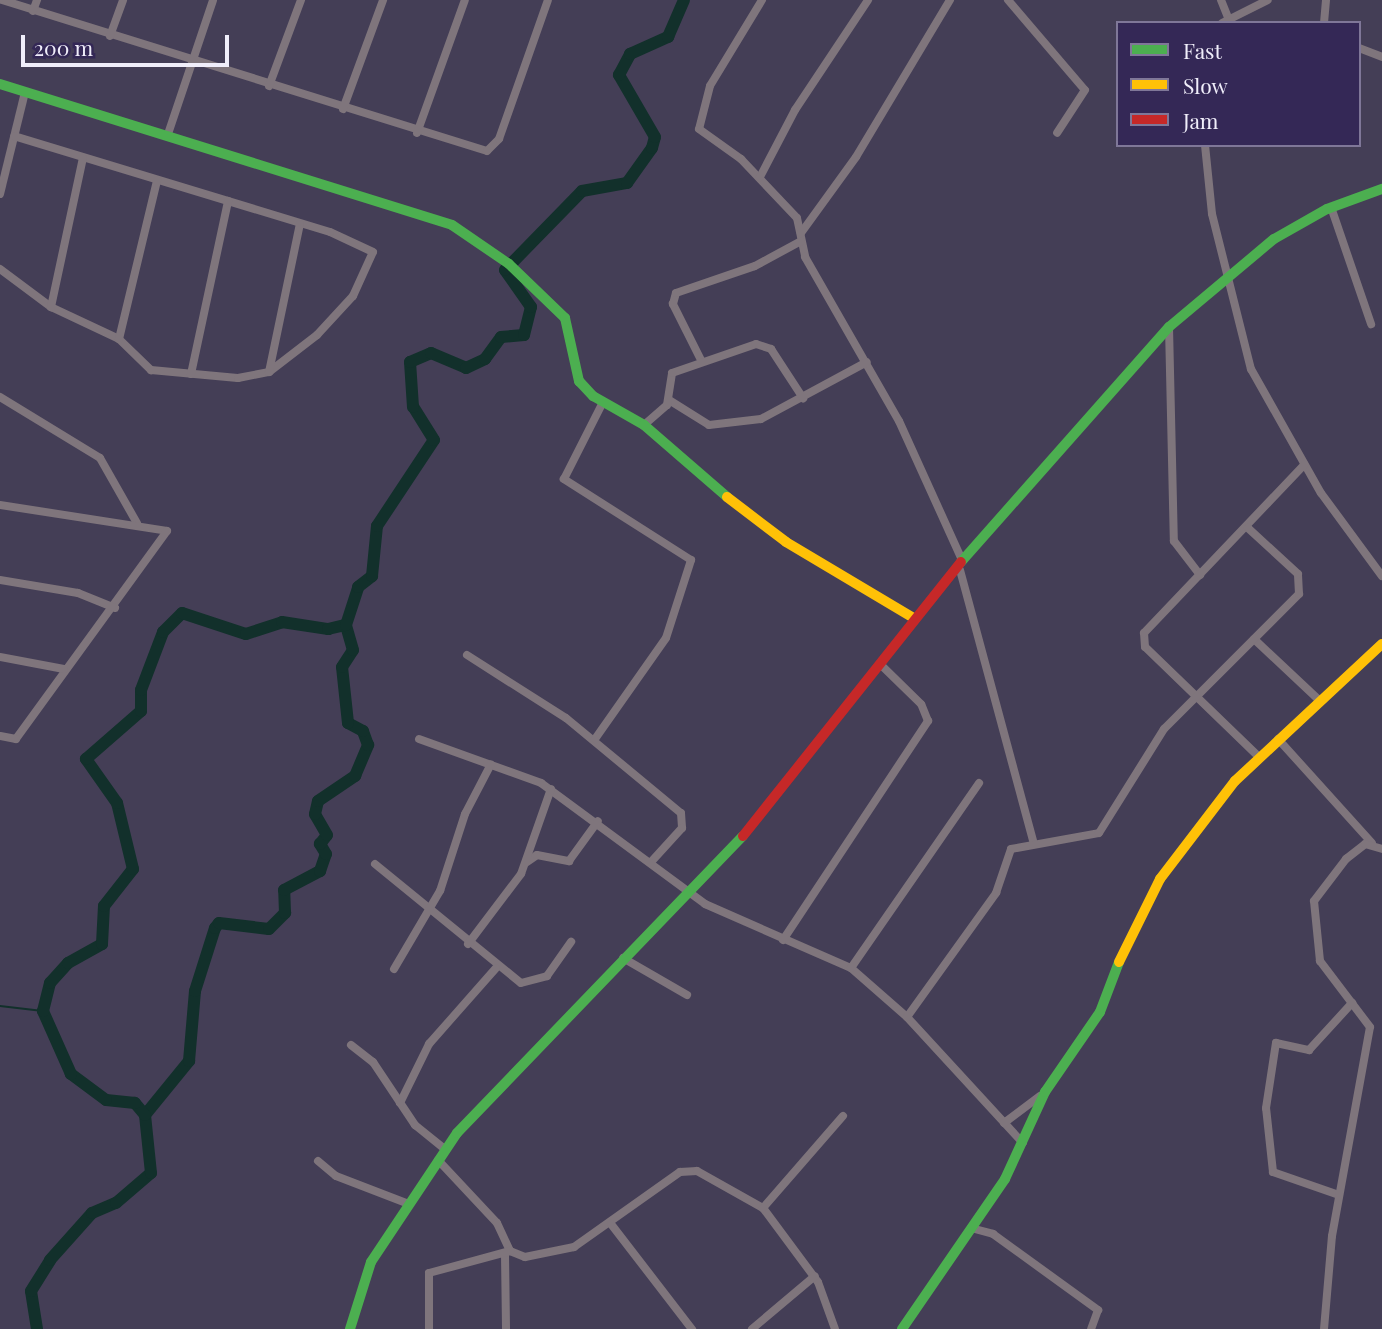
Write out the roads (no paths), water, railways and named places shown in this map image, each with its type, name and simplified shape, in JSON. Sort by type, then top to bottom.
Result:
[{"type":"street","points":[[2,0],[480,151],[492,149],[548,0]]},
{"type":"street","points":[[33,11],[37,0]]},
{"type":"street","points":[[110,36],[123,0]]},
{"type":"street","points":[[168,134],[213,0]]},
{"type":"street","points":[[269,86],[301,0]]},
{"type":"street","points":[[343,109],[383,0]]},
{"type":"street","points":[[417,132],[464,0]]},
{"type":"street","points":[[762,0],[710,86],[698,122],[702,133],[760,177],[793,212],[801,237],[867,362],[961,565],[1033,841]]},
{"type":"street","points":[[760,177],[795,110],[869,0]]},
{"type":"street","points":[[701,360],[673,304],[676,293],[755,266],[801,237],[850,167],[950,0]]},
{"type":"street","points":[[1008,0],[1084,90],[1057,133]]},
{"type":"street","points":[[1221,0],[1226,21],[1268,0]]},
{"type":"street","points":[[1324,21],[1326,0]]},
{"type":"street","points":[[1361,49],[1382,57]]},
{"type":"street","points":[[0,84],[168,134],[452,225],[509,264],[565,318],[574,336],[579,381],[603,402],[644,425],[786,542],[915,619]]},
{"type":"street","points":[[0,194],[25,92]]},
{"type":"street","points":[[0,269],[51,307],[119,339],[151,370],[238,378],[270,372],[353,296],[373,253],[300,224],[14,136]]},
{"type":"street","points":[[1205,147],[1227,273],[1251,369],[1304,465],[1382,576]]},
{"type":"street","points":[[51,307],[83,158]]},
{"type":"street","points":[[119,339],[157,181]]},
{"type":"street","points":[[349,1329],[371,1262],[445,1149],[622,958],[750,829],[915,619],[1169,327],[1227,273],[1331,207],[1382,189]]},
{"type":"street","points":[[191,374],[228,201]]},
{"type":"street","points":[[1331,207],[1371,324]]},
{"type":"street","points":[[270,372],[300,224]]},
{"type":"street","points":[[1169,327],[1174,541],[1200,575]]},
{"type":"street","points":[[644,425],[669,400],[669,377],[701,360],[764,345],[803,398]]},
{"type":"street","points":[[669,400],[716,426],[761,419],[867,362]]},
{"type":"street","points":[[0,397],[100,458],[137,523]]},
{"type":"street","points":[[595,739],[666,638],[691,560],[564,479],[603,402]]},
{"type":"street","points":[[1259,757],[1196,698],[1143,641],[1147,628],[1248,528],[1304,465]]},
{"type":"street","points":[[0,505],[163,527],[166,535],[116,608],[64,669],[16,739],[0,736]]},
{"type":"street","points":[[907,1017],[996,893],[1011,849],[1033,841],[1099,833],[1156,740],[1299,594],[1302,583],[1248,528]]},
{"type":"street","points":[[0,580],[78,593],[116,608]]},
{"type":"street","points":[[1254,639],[1318,699]]},
{"type":"street","points":[[902,1329],[971,1228],[1023,1143],[1045,1092],[1100,1012],[1147,898],[1259,757],[1318,699],[1382,644]]},
{"type":"street","points":[[467,655],[595,739],[683,816],[682,828],[652,861]]},
{"type":"street","points":[[0,657],[64,669]]},
{"type":"street","points":[[783,940],[928,721],[921,704],[880,664]]},
{"type":"street","points":[[1278,738],[1372,844],[1382,849]]},
{"type":"street","points":[[419,739],[491,764],[551,789],[690,891],[783,940],[851,968],[907,1017],[1023,1143]]},
{"type":"street","points":[[394,969],[429,911],[491,764]]},
{"type":"street","points":[[851,968],[979,783]]},
{"type":"street","points":[[468,944],[508,896],[525,864],[551,789]]},
{"type":"street","points":[[525,864],[537,855],[569,861],[598,821]]},
{"type":"street","points":[[1324,1329],[1339,1195],[1370,1035],[1369,1019],[1352,1003],[1320,961],[1314,901],[1339,866],[1372,844]]},
{"type":"street","points":[[375,864],[496,968],[521,983],[540,982],[570,942]]},
{"type":"street","points":[[622,958],[687,995]]},
{"type":"street","points":[[400,1103],[429,1045],[496,968]]},
{"type":"street","points":[[1339,1195],[1273,1172],[1266,1108],[1276,1043],[1309,1050],[1352,1003]]},
{"type":"street","points":[[351,1045],[373,1062],[415,1125],[445,1149]]},
{"type":"street","points":[[1004,1123],[1045,1092]]},
{"type":"street","points":[[763,1208],[843,1116]]},
{"type":"street","points":[[438,1160],[497,1223],[508,1253],[506,1329]]},
{"type":"street","points":[[318,1161],[335,1175],[409,1204]]},
{"type":"street","points":[[429,1329],[429,1273],[508,1253],[525,1257],[557,1254],[611,1224],[687,1169],[763,1208],[814,1276],[835,1329]]},
{"type":"street","points":[[611,1224],[692,1329]]},
{"type":"street","points":[[971,1228],[993,1234],[1098,1310],[1091,1329]]},
{"type":"street","points":[[752,1329],[814,1276]]},
{"type":"waterway","points":[[37,1329],[31,1291],[50,1260],[92,1213],[116,1203],[151,1173],[145,1115],[135,1103],[106,1100],[71,1074],[43,1011],[50,983],[68,963],[102,944],[104,906],[133,869],[117,803],[86,759],[141,711],[141,690],[163,632],[182,613],[246,634],[282,622],[328,629],[346,625],[358,587],[372,576],[377,526],[434,440],[413,407],[410,362],[431,353],[466,368],[485,359],[501,337],[524,335],[531,307],[505,270],[582,191],[627,183],[652,148],[655,137],[619,75],[630,54],[668,37],[684,0]]},
{"type":"waterway","points":[[145,1115],[189,1061],[195,991],[215,928],[219,923],[269,929],[285,913],[284,890],[320,871],[326,854],[320,844],[327,835],[315,814],[318,801],[355,776],[368,745],[363,731],[348,723],[342,667],[353,650],[346,625]]},
{"type":"waterway","points":[[0,1006],[43,1011]]}]
